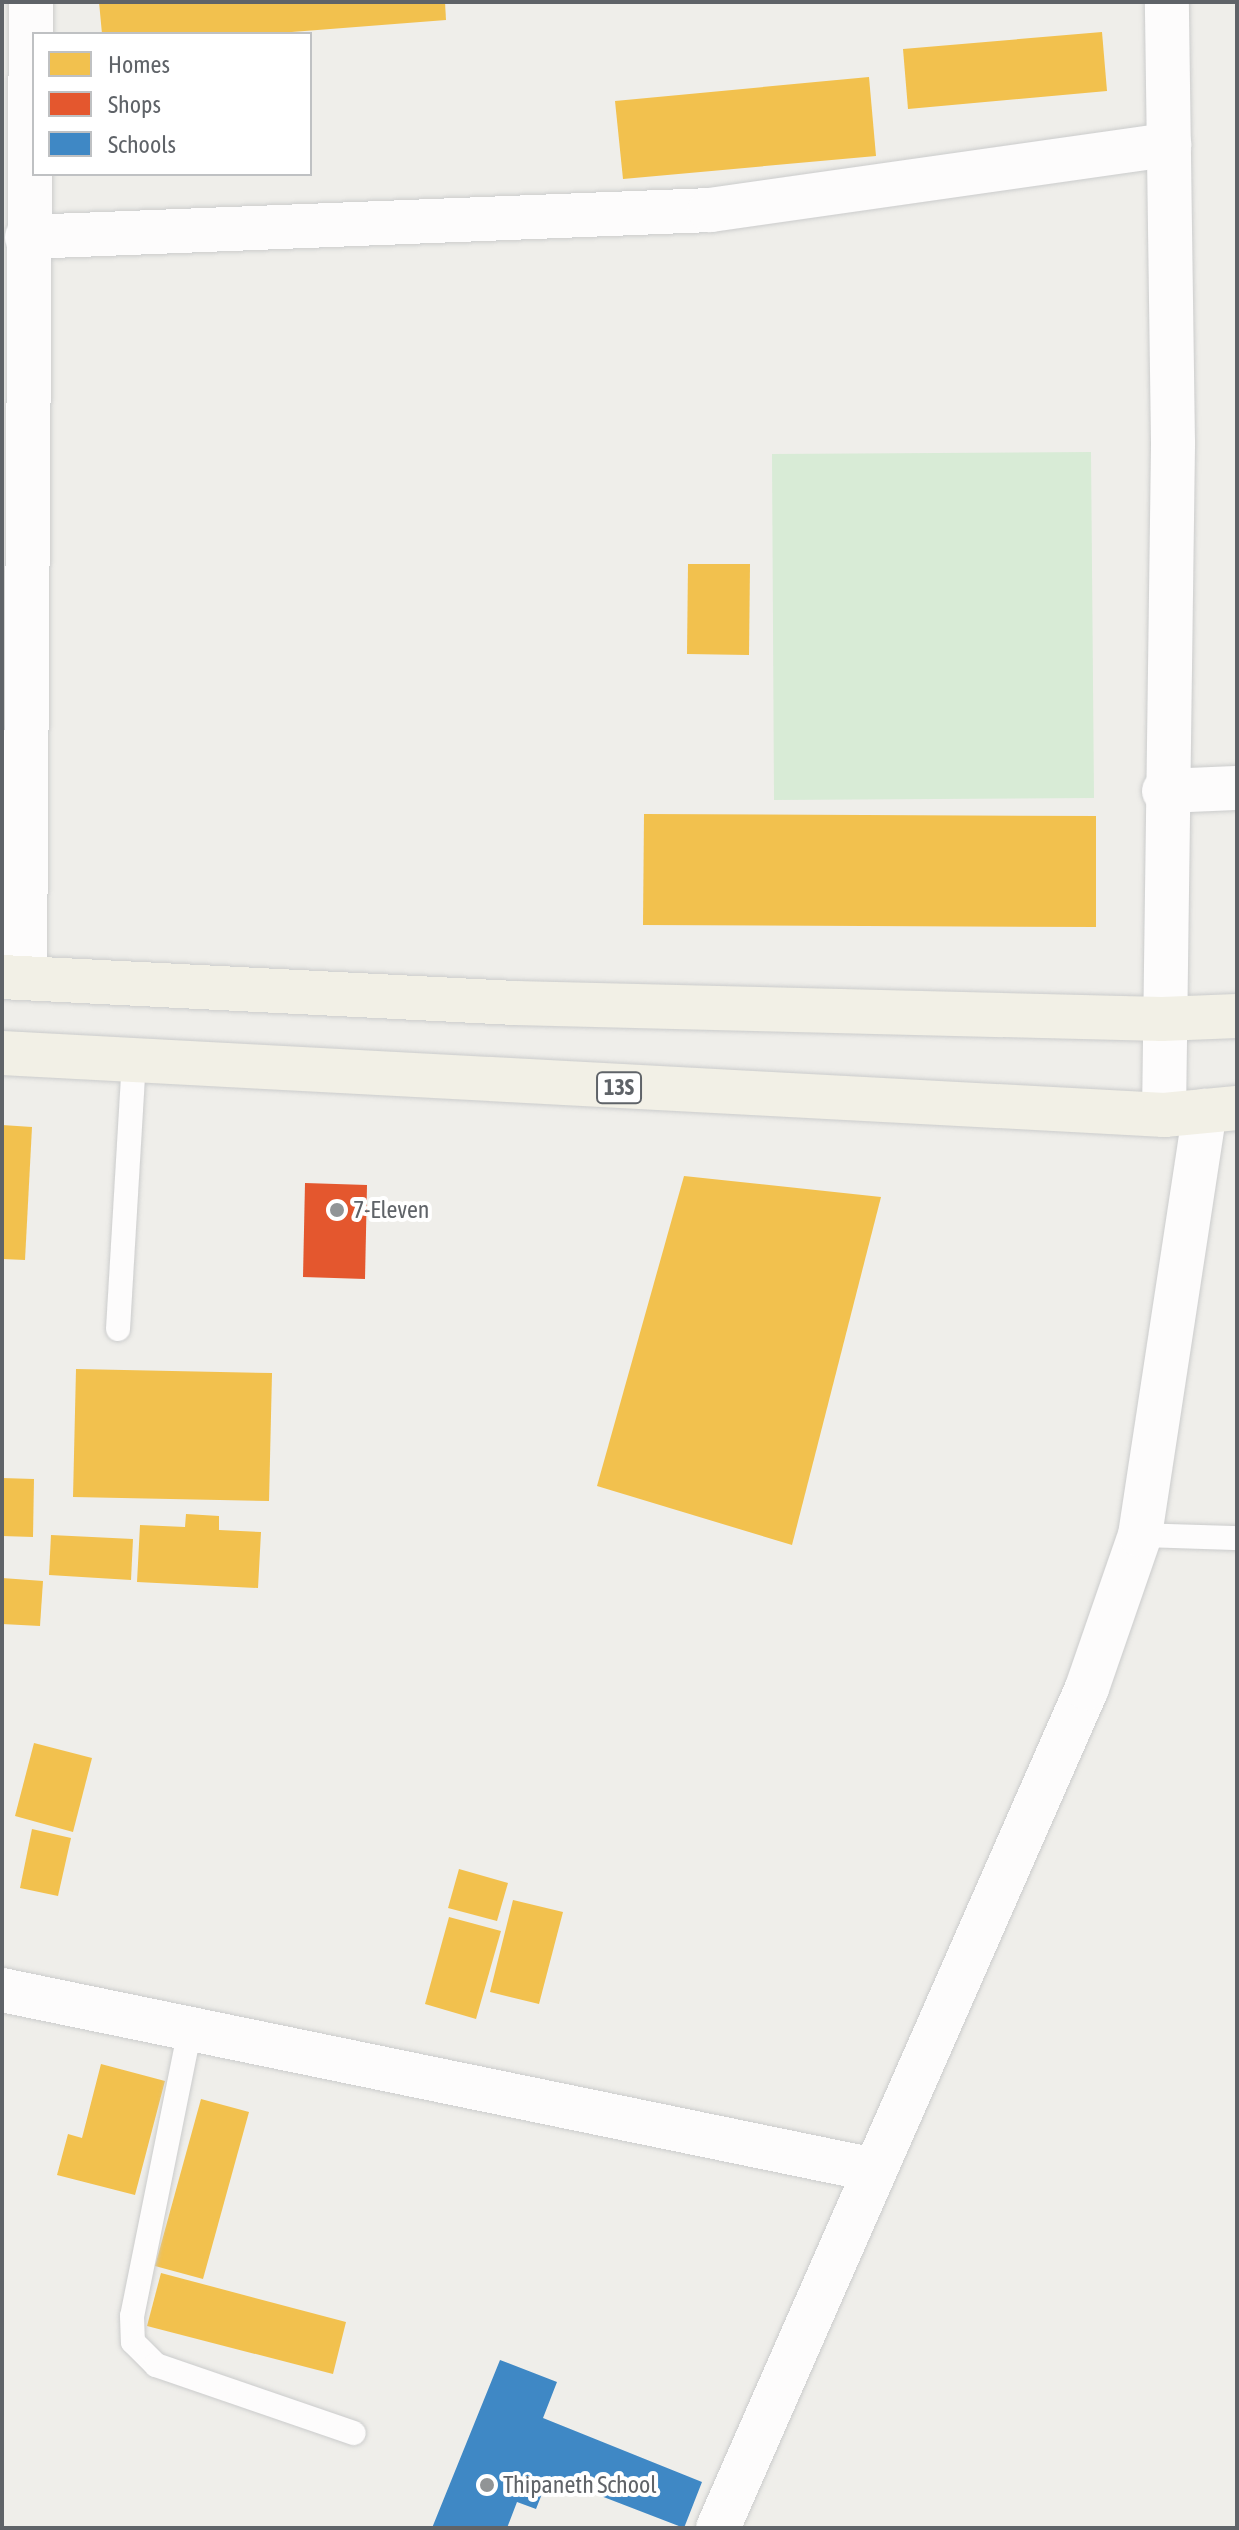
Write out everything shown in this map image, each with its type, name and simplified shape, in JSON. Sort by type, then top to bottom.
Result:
[{"type":"highway","points":[[13,978],[515,1003],[1162,1019],[1237,1016]]},
{"type":"highway","name":"13S","points":[[2,1053],[134,1062],[1202,1111]]},
{"type":"street","points":[[13,978],[31,2]]},
{"type":"street","points":[[718,2528],[1087,1688],[1140,1535],[1202,1111],[1162,1019],[1173,443],[1167,2]]},
{"type":"street","points":[[27,237],[710,210],[1169,145]]},
{"type":"street","points":[[1164,791],[1237,788]]},
{"type":"street","points":[[2,1990],[874,2170]]},
{"type":"lane","points":[[118,1329],[134,1062]]},
{"type":"lane","points":[[1140,1535],[1237,1538]]},
{"type":"lane","points":[[190,2029],[132,2316],[133,2342],[156,2365],[354,2433]]},
{"type":"green space","points":[[1091,452],[1094,798],[774,800],[772,454]]},
{"type":"building: Homes","points":[[99,2],[445,2],[446,20],[292,32],[102,32]]},
{"type":"building: Homes","points":[[1102,32],[1107,91],[908,109],[903,49]]},
{"type":"building: Homes","points":[[869,77],[876,156],[623,179],[615,101]]},
{"type":"building: Homes","points":[[688,564],[750,564],[749,655],[687,654]]},
{"type":"building: Homes","points":[[644,814],[1096,816],[1096,927],[643,925]]},
{"type":"building: Homes","points":[[2,1125],[32,1127],[25,1260],[2,1259]]},
{"type":"building: Homes","points":[[684,1176],[881,1197],[792,1545],[597,1486]]},
{"type":"building: Homes","points":[[76,1369],[272,1373],[269,1501],[73,1497]]},
{"type":"building: Homes","points":[[2,1478],[34,1479],[33,1537],[2,1536]]},
{"type":"building: Homes","points":[[186,1514],[219,1516],[219,1530],[261,1532],[258,1588],[137,1582],[140,1525],[185,1527]]},
{"type":"building: Homes","points":[[51,1535],[133,1539],[131,1580],[49,1575]]},
{"type":"building: Homes","points":[[2,1578],[43,1581],[40,1626],[2,1624]]},
{"type":"building: Homes","points":[[34,1743],[92,1758],[73,1832],[15,1816]]},
{"type":"building: Homes","points":[[32,1829],[71,1838],[58,1896],[20,1888]]},
{"type":"building: Homes","points":[[459,1869],[508,1883],[497,1921],[448,1908]]},
{"type":"building: Homes","points":[[513,1900],[563,1912],[539,2004],[490,1992]]},
{"type":"building: Homes","points":[[449,1917],[501,1931],[476,2019],[425,2004]]},
{"type":"building: Homes","points":[[101,2064],[165,2081],[135,2195],[57,2175],[68,2134],[82,2138]]},
{"type":"building: Homes","points":[[201,2099],[249,2112],[203,2279],[155,2266]]},
{"type":"building: Homes","points":[[161,2273],[346,2322],[333,2374],[147,2326]]},
{"type":"building: Shops","points":[[305,1183],[367,1185],[365,1279],[303,1277]]},
{"type":"building: Schools","points":[[500,2360],[557,2382],[543,2418],[702,2482],[684,2528],[549,2476],[536,2509],[517,2502],[507,2528],[432,2528]]},
{"type":"place","name":"7-Eleven","points":[[337,1210]]},
{"type":"place","name":"Thipaneth School","points":[[487,2485]]}]
